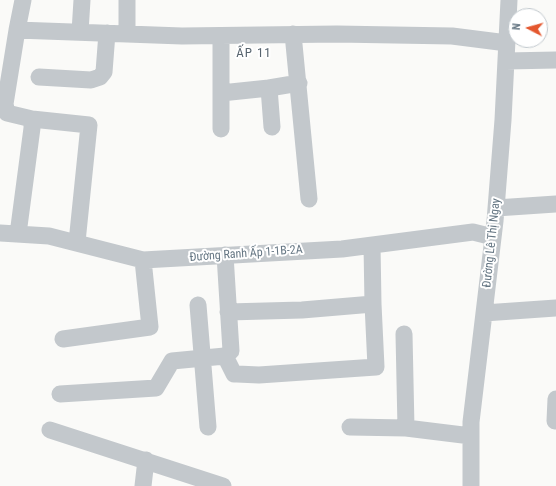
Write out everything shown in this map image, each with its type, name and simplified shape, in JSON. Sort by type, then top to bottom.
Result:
[{"type":"street","points":[[23,0],[16,30],[4,104],[7,113],[32,119],[89,125],[77,242]]},
{"type":"street","points":[[80,32],[82,0]]},
{"type":"street","points":[[127,0],[127,34]]},
{"type":"street","name":"Đường Lê Thị Ngay","points":[[470,486],[472,408],[496,208],[509,0]]},
{"type":"street","points":[[16,30],[220,36],[294,34],[452,36],[507,44]]},
{"type":"street","points":[[38,77],[91,80],[100,77],[104,72],[107,33]]},
{"type":"street","points":[[294,34],[309,199]]},
{"type":"street","points":[[220,36],[221,129]]},
{"type":"street","points":[[506,62],[556,60]]},
{"type":"street","points":[[221,93],[269,88],[298,83]]},
{"type":"street","points":[[269,88],[272,127]]},
{"type":"street","points":[[18,234],[32,119]]},
{"type":"street","points":[[496,208],[556,204]]},
{"type":"street","name":"Đường Ranh Ấp 1-1B-2A","points":[[0,233],[49,236],[143,260],[342,248],[473,232],[493,237]]},
{"type":"street","points":[[225,356],[234,374],[266,374],[376,367],[372,245]]},
{"type":"street","points":[[60,394],[156,388],[172,361],[225,356],[231,351],[225,255]]},
{"type":"street","points":[[62,339],[150,327],[143,260]]},
{"type":"street","points":[[228,312],[302,310],[373,304]]},
{"type":"street","points":[[198,305],[208,427]]},
{"type":"street","points":[[484,313],[556,308]]},
{"type":"street","points":[[404,334],[406,428]]},
{"type":"street","points":[[555,421],[556,399]]},
{"type":"street","points":[[350,427],[406,428],[471,436]]},
{"type":"street","points":[[50,430],[223,486]]},
{"type":"street","points":[[143,486],[146,460]]},
{"type":"district","name":"ẤP 11","points":[[254,54]]}]
